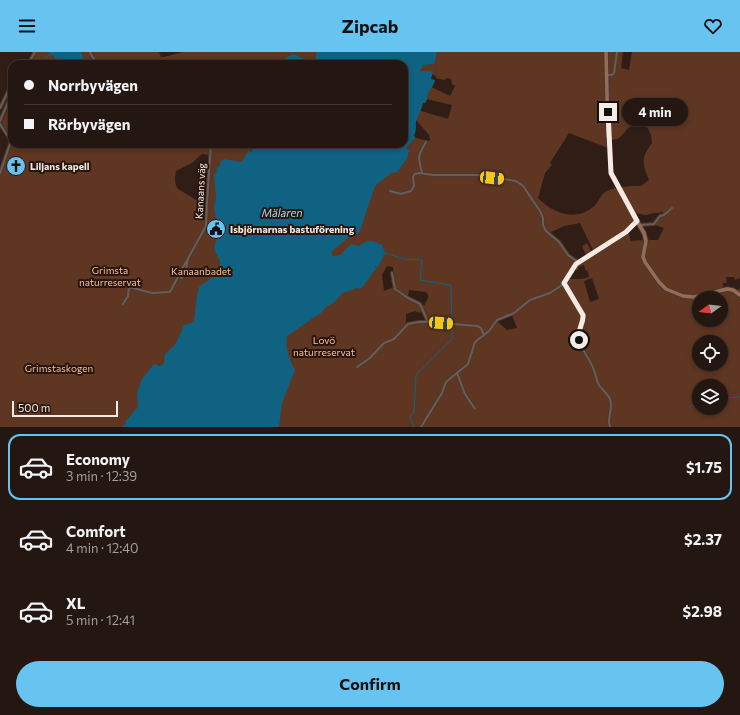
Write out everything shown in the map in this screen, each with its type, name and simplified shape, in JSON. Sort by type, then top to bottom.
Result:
[{"type":"street","points":[[29,52],[34,53]]},
{"type":"street","points":[[606,52],[608,136],[611,173],[640,225],[646,241],[644,259],[659,282],[666,288],[683,296],[694,297],[727,289],[733,290],[740,295]]},
{"type":"street","points":[[606,75],[612,75],[614,73],[617,52]]},
{"type":"street","points":[[0,108],[8,91]]},
{"type":"street","points":[[0,119],[8,102]]},
{"type":"street","points":[[0,124],[8,137]]},
{"type":"street","points":[[422,173],[418,160],[426,142]]},
{"type":"street","points":[[0,173],[9,148]]},
{"type":"street","name":"Kanaans väg","points":[[188,258],[185,275],[181,278],[180,275],[188,258],[206,226],[211,148]]},
{"type":"street","points":[[390,192],[401,194],[411,191],[413,188],[414,176],[417,173],[433,175],[477,175],[512,180],[523,186],[540,211],[546,231],[559,242],[569,256],[579,263]]},
{"type":"street","points":[[640,225],[654,224],[660,216],[664,215],[672,208]]},
{"type":"street","points":[[421,427],[446,382],[468,364],[476,342],[489,331],[497,320],[514,313],[530,300],[550,293],[564,283],[573,267],[626,232],[637,221]]},
{"type":"street","points":[[392,273],[395,289],[420,304],[428,322]]},
{"type":"street","points":[[123,304],[128,296],[130,287],[152,293],[170,292],[180,275]]},
{"type":"street","points":[[564,283],[583,315],[583,320],[578,329],[581,346],[594,369],[598,383],[610,399],[611,408],[608,419],[610,427]]},
{"type":"street","points":[[357,367],[370,358],[384,343],[394,339],[408,324],[428,322],[477,326],[481,328],[484,334]]},
{"type":"street","points":[[457,373],[465,394],[475,409]]},
{"type":"green space","points":[[37,52],[159,52],[161,57],[164,57],[183,52],[350,52],[343,60],[32,60]]},
{"type":"green space","name":"Lovö naturreservat","points":[[383,52],[623,52],[621,68],[629,70],[632,52],[740,52],[740,278],[735,280],[734,277],[726,277],[727,283],[723,283],[723,289],[731,289],[736,291],[740,288],[740,427],[200,427],[247,317],[330,148],[408,148],[408,60],[378,60]],"holes":[[[431,74],[436,76],[436,78],[444,80],[447,78],[451,79],[452,84],[455,86],[450,96],[427,85]],[[422,98],[452,105],[448,119],[418,110]],[[412,113],[418,116],[416,120],[429,135],[430,140],[428,141],[416,138],[409,133]],[[645,123],[651,135],[652,143],[644,157],[644,165],[649,180],[641,186],[628,186],[611,189],[603,194],[597,203],[586,212],[572,215],[564,214],[550,208],[538,198],[545,173],[552,165],[550,163],[569,133],[611,149],[611,140],[619,138],[626,130],[634,125]],[[661,211],[663,213],[655,225],[664,228],[658,240],[649,240],[648,242],[645,236],[646,234],[636,214],[646,215],[660,213]],[[580,223],[594,252],[592,253],[587,243],[582,246],[586,255],[591,253],[581,260],[572,257],[549,233],[564,226]],[[637,223],[645,240],[631,241],[628,232]],[[584,265],[589,277],[582,279],[569,279],[574,270],[578,270],[578,267]],[[387,266],[393,267],[394,287],[384,291],[382,275]],[[592,278],[599,299],[590,302],[584,281]],[[409,290],[426,292],[428,294],[428,298],[424,306],[419,301],[408,296]],[[422,310],[426,321],[406,324],[406,314],[415,311],[420,313]],[[512,315],[517,328],[507,330],[498,322],[501,319]]]},
{"type":"green space","points":[[8,107],[8,133],[2,123]]},
{"type":"green space","name":"Grimsta naturreservat","points":[[10,148],[274,148],[242,234],[147,427],[0,427],[0,175]],"holes":[[[202,154],[209,155],[205,203],[196,200],[178,189],[175,183],[176,171],[192,163]]]},
{"type":"water","points":[[49,52],[81,52],[86,60],[57,60],[57,58],[55,59],[54,56],[51,55],[42,59],[50,54]]},
{"type":"water","name":"Mälaren","points":[[317,52],[437,52],[434,64],[423,65],[420,71],[433,71],[431,79],[435,80],[428,94],[427,100],[423,103],[416,121],[415,138],[408,146],[408,60],[314,60]]},
{"type":"water","name":"Mälaren","points":[[293,55],[307,60],[284,60]]},
{"type":"water","name":"Mälaren","points":[[253,148],[406,148],[409,151],[406,161],[398,171],[391,173],[375,186],[360,231],[355,236],[349,237],[331,252],[333,256],[340,255],[351,244],[359,246],[370,241],[382,245],[385,253],[378,267],[374,266],[377,268],[360,289],[357,288],[341,294],[336,301],[326,307],[322,312],[287,336],[288,353],[295,370],[282,403],[279,427],[122,427],[138,407],[137,393],[142,379],[154,364],[160,366],[164,363],[165,354],[175,345],[184,325],[194,322],[199,287],[210,279],[221,263],[214,247],[219,237],[214,207],[216,197],[214,175],[217,172],[216,169],[224,159],[242,162],[248,151],[252,152]]},
{"type":"waterway","points":[[385,253],[404,259],[422,260],[420,280],[450,285],[452,323]]},
{"type":"waterway","points":[[414,427],[410,416],[414,412],[416,375],[452,339],[452,325]]},
{"type":"waterway","points":[[728,398],[740,397]]},
{"type":"place","name":"Liljans kapell","points":[[16,166]]},
{"type":"place","name":"Isbjörnarnas bastuförening","points":[[216,229]]},
{"type":"route","points":[[579,340],[578,329],[583,320],[583,315],[564,283],[576,264],[626,232],[637,221],[611,173],[609,162],[608,112]]},
{"type":"park label","name":"Kanaanbadet","points":[[201,271]]},
{"type":"park label","name":"Grimstaskogen","points":[[59,368]]}]
